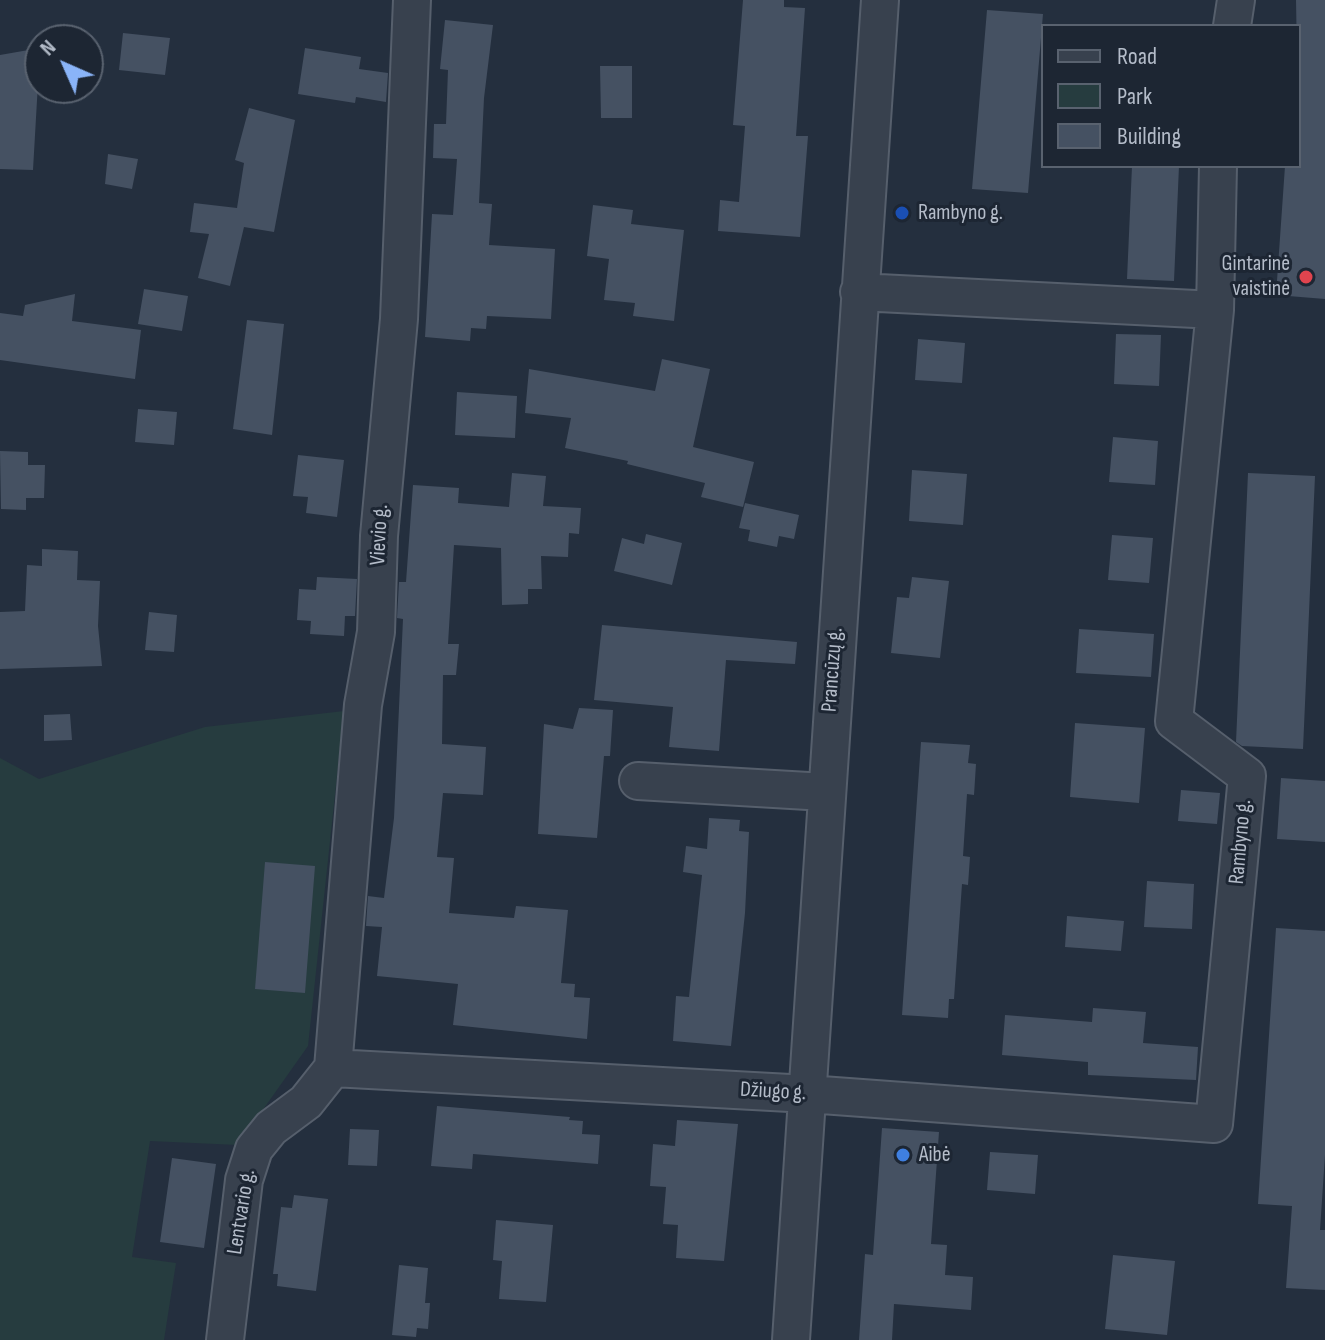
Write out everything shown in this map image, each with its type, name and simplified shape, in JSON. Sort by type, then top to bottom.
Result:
[{"type":"street","name":"Vievio g.","points":[[333,1068],[361,726],[376,632],[379,536],[399,319],[412,0]]},
{"type":"street","name":"Prancūzų g.","points":[[791,1340],[880,0]]},
{"type":"street","points":[[1232,24],[1236,0]]},
{"type":"street","name":"Rambyno g.","points":[[1214,1124],[1247,776],[1174,721],[1215,310],[1218,168]]},
{"type":"street","points":[[859,292],[1215,310]]},
{"type":"street","points":[[638,781],[825,792]]},
{"type":"street","name":"Džiugo g.","points":[[333,1068],[808,1094],[1214,1124]]},
{"type":"street","name":"Lentvario g.","points":[[225,1340],[244,1180],[254,1149],[271,1128],[306,1102],[333,1068]]},
{"type":"green space","points":[[344,711],[308,1046],[238,1145],[150,1141],[132,1257],[176,1263],[164,1340],[0,1340],[0,758],[39,779],[205,727]]},
{"type":"building","points":[[743,0],[784,0],[784,7],[805,8],[796,136],[808,136],[800,237],[718,231],[720,200],[739,202],[745,126],[733,125]]},
{"type":"building","points":[[1296,0],[1325,0],[1325,299],[1276,295],[1285,168],[1301,168],[1301,24],[1296,24]]},
{"type":"building","points":[[987,10],[1043,14],[1028,193],[972,189]]},
{"type":"building","points":[[445,20],[493,25],[484,98],[479,203],[492,204],[489,245],[555,249],[551,319],[487,316],[486,329],[471,328],[470,341],[425,337],[432,214],[453,215],[457,159],[433,158],[434,124],[446,124],[448,70],[440,69]]},
{"type":"building","points":[[123,33],[170,38],[165,75],[119,70]]},
{"type":"building","points":[[305,48],[361,57],[359,69],[388,73],[386,102],[356,97],[355,103],[298,94]]},
{"type":"building","points":[[24,51],[24,104],[37,104],[33,170],[0,169],[0,55]]},
{"type":"building","points":[[600,66],[632,66],[632,118],[601,118]]},
{"type":"building","points":[[249,108],[295,120],[274,232],[244,227],[230,286],[198,278],[209,234],[190,232],[194,203],[237,208],[244,163],[235,160]]},
{"type":"building","points":[[108,154],[138,159],[132,189],[105,184]]},
{"type":"building","points":[[1132,168],[1179,168],[1174,281],[1127,279]]},
{"type":"building","points":[[593,205],[633,210],[631,224],[684,230],[674,321],[633,316],[635,303],[604,300],[609,259],[587,256]]},
{"type":"building","points":[[144,289],[188,296],[182,331],[138,324]]},
{"type":"building","points":[[75,294],[72,321],[141,330],[135,379],[0,360],[0,313],[23,316],[25,305]]},
{"type":"building","points":[[247,320],[284,324],[272,435],[233,429]]},
{"type":"building","points":[[1116,334],[1161,335],[1159,386],[1114,384]]},
{"type":"building","points":[[918,339],[965,343],[962,383],[915,380]]},
{"type":"building","points":[[662,359],[710,369],[693,447],[754,462],[743,507],[701,497],[705,483],[627,464],[628,461],[565,448],[571,418],[525,413],[529,369],[655,391]]},
{"type":"building","points":[[457,392],[517,396],[515,438],[455,435]]},
{"type":"building","points":[[138,409],[177,412],[174,445],[135,442]]},
{"type":"building","points":[[1113,437],[1158,441],[1155,485],[1109,482]]},
{"type":"building","points":[[0,451],[28,452],[28,465],[45,465],[44,498],[26,498],[26,510],[1,509]]},
{"type":"building","points":[[298,455],[344,460],[337,517],[306,513],[308,497],[293,496]]},
{"type":"building","points":[[912,470],[967,474],[963,525],[909,521]]},
{"type":"building","points":[[512,473],[546,476],[543,506],[581,508],[579,534],[569,533],[568,557],[541,556],[542,589],[528,589],[528,604],[502,605],[501,548],[454,545],[448,644],[459,644],[456,675],[443,675],[442,744],[486,747],[483,795],[443,793],[437,857],[454,858],[449,913],[514,918],[516,906],[568,910],[561,983],[575,984],[574,997],[590,998],[587,1039],[453,1025],[458,984],[377,976],[382,927],[366,926],[368,896],[384,898],[394,818],[403,619],[397,618],[399,582],[406,582],[413,485],[459,488],[458,503],[509,507]]},
{"type":"building","points":[[1248,473],[1315,476],[1303,749],[1242,746],[1236,742]]},
{"type":"building","points":[[745,503],[799,515],[794,539],[779,536],[777,547],[748,541],[750,530],[739,528]]},
{"type":"building","points":[[646,534],[682,543],[672,585],[614,571],[622,538],[644,544]]},
{"type":"building","points":[[1112,535],[1153,538],[1149,583],[1108,580]]},
{"type":"building","points":[[42,549],[78,551],[77,580],[100,581],[98,626],[102,666],[0,669],[0,612],[25,611],[27,565],[42,566]]},
{"type":"building","points":[[317,577],[357,579],[355,616],[345,616],[344,636],[310,634],[311,621],[297,620],[299,589],[316,590]]},
{"type":"building","points":[[912,577],[949,581],[940,658],[891,653],[897,597],[909,598]]},
{"type":"building","points":[[149,612],[177,615],[174,652],[145,650]]},
{"type":"building","points":[[602,625],[797,642],[795,664],[726,660],[719,751],[669,747],[673,707],[594,700]]},
{"type":"building","points":[[1079,629],[1154,634],[1151,677],[1076,673]]},
{"type":"building","points":[[579,708],[613,710],[610,756],[604,756],[597,838],[538,834],[544,724],[573,729]]},
{"type":"building","points":[[70,714],[72,740],[44,741],[44,715]]},
{"type":"building","points":[[1075,723],[1145,728],[1139,803],[1070,797]]},
{"type":"building","points":[[921,742],[970,745],[968,763],[976,764],[974,795],[967,794],[963,856],[970,857],[968,885],[962,884],[954,999],[949,999],[948,1018],[902,1015]]},
{"type":"building","points":[[1281,778],[1325,781],[1325,842],[1277,839]]},
{"type":"building","points":[[1181,790],[1220,793],[1217,824],[1178,821]]},
{"type":"building","points":[[709,818],[740,820],[739,831],[749,832],[745,913],[731,1046],[673,1041],[676,996],[689,997],[702,875],[683,872],[686,846],[707,849]]},
{"type":"building","points":[[265,862],[315,866],[305,993],[255,989]]},
{"type":"building","points":[[1147,881],[1194,884],[1192,929],[1144,927]]},
{"type":"building","points":[[1067,916],[1124,921],[1121,951],[1065,947]]},
{"type":"building","points":[[1276,928],[1325,931],[1325,1155],[1320,1230],[1325,1230],[1325,1290],[1286,1288],[1292,1206],[1258,1204]]},
{"type":"building","points":[[1093,1008],[1146,1012],[1143,1043],[1198,1047],[1196,1080],[1088,1075],[1088,1062],[1002,1055],[1005,1015],[1092,1022]]},
{"type":"building","points":[[437,1106],[570,1117],[569,1120],[583,1121],[582,1134],[600,1135],[598,1164],[473,1154],[472,1169],[431,1166]]},
{"type":"building","points":[[677,1120],[738,1124],[724,1261],[676,1258],[678,1225],[663,1224],[666,1187],[650,1186],[653,1144],[675,1146]]},
{"type":"building","points":[[882,1128],[939,1132],[931,1244],[947,1245],[945,1275],[973,1277],[971,1310],[894,1304],[892,1340],[859,1340],[865,1254],[873,1255]]},
{"type":"building","points":[[350,1129],[379,1130],[377,1166],[348,1165]]},
{"type":"building","points":[[990,1152],[1038,1155],[1035,1194],[987,1190]]},
{"type":"building","points":[[172,1158],[216,1164],[204,1248],[160,1242]]},
{"type":"building","points":[[294,1195],[328,1199],[316,1291],[277,1286],[278,1274],[273,1274],[281,1207],[292,1208]]},
{"type":"building","points":[[496,1220],[553,1225],[546,1302],[499,1299],[502,1261],[493,1260]]},
{"type":"building","points":[[1113,1255],[1175,1261],[1167,1335],[1105,1329]]},
{"type":"building","points":[[399,1265],[428,1268],[425,1303],[430,1303],[428,1329],[417,1328],[416,1337],[392,1335]]},
{"type":"place","name":"Rambyno g.","points":[[902,213]]},
{"type":"place","name":"Gintarinė vaistinė","points":[[1306,277]]},
{"type":"place","name":"Aibė","points":[[903,1155]]}]
